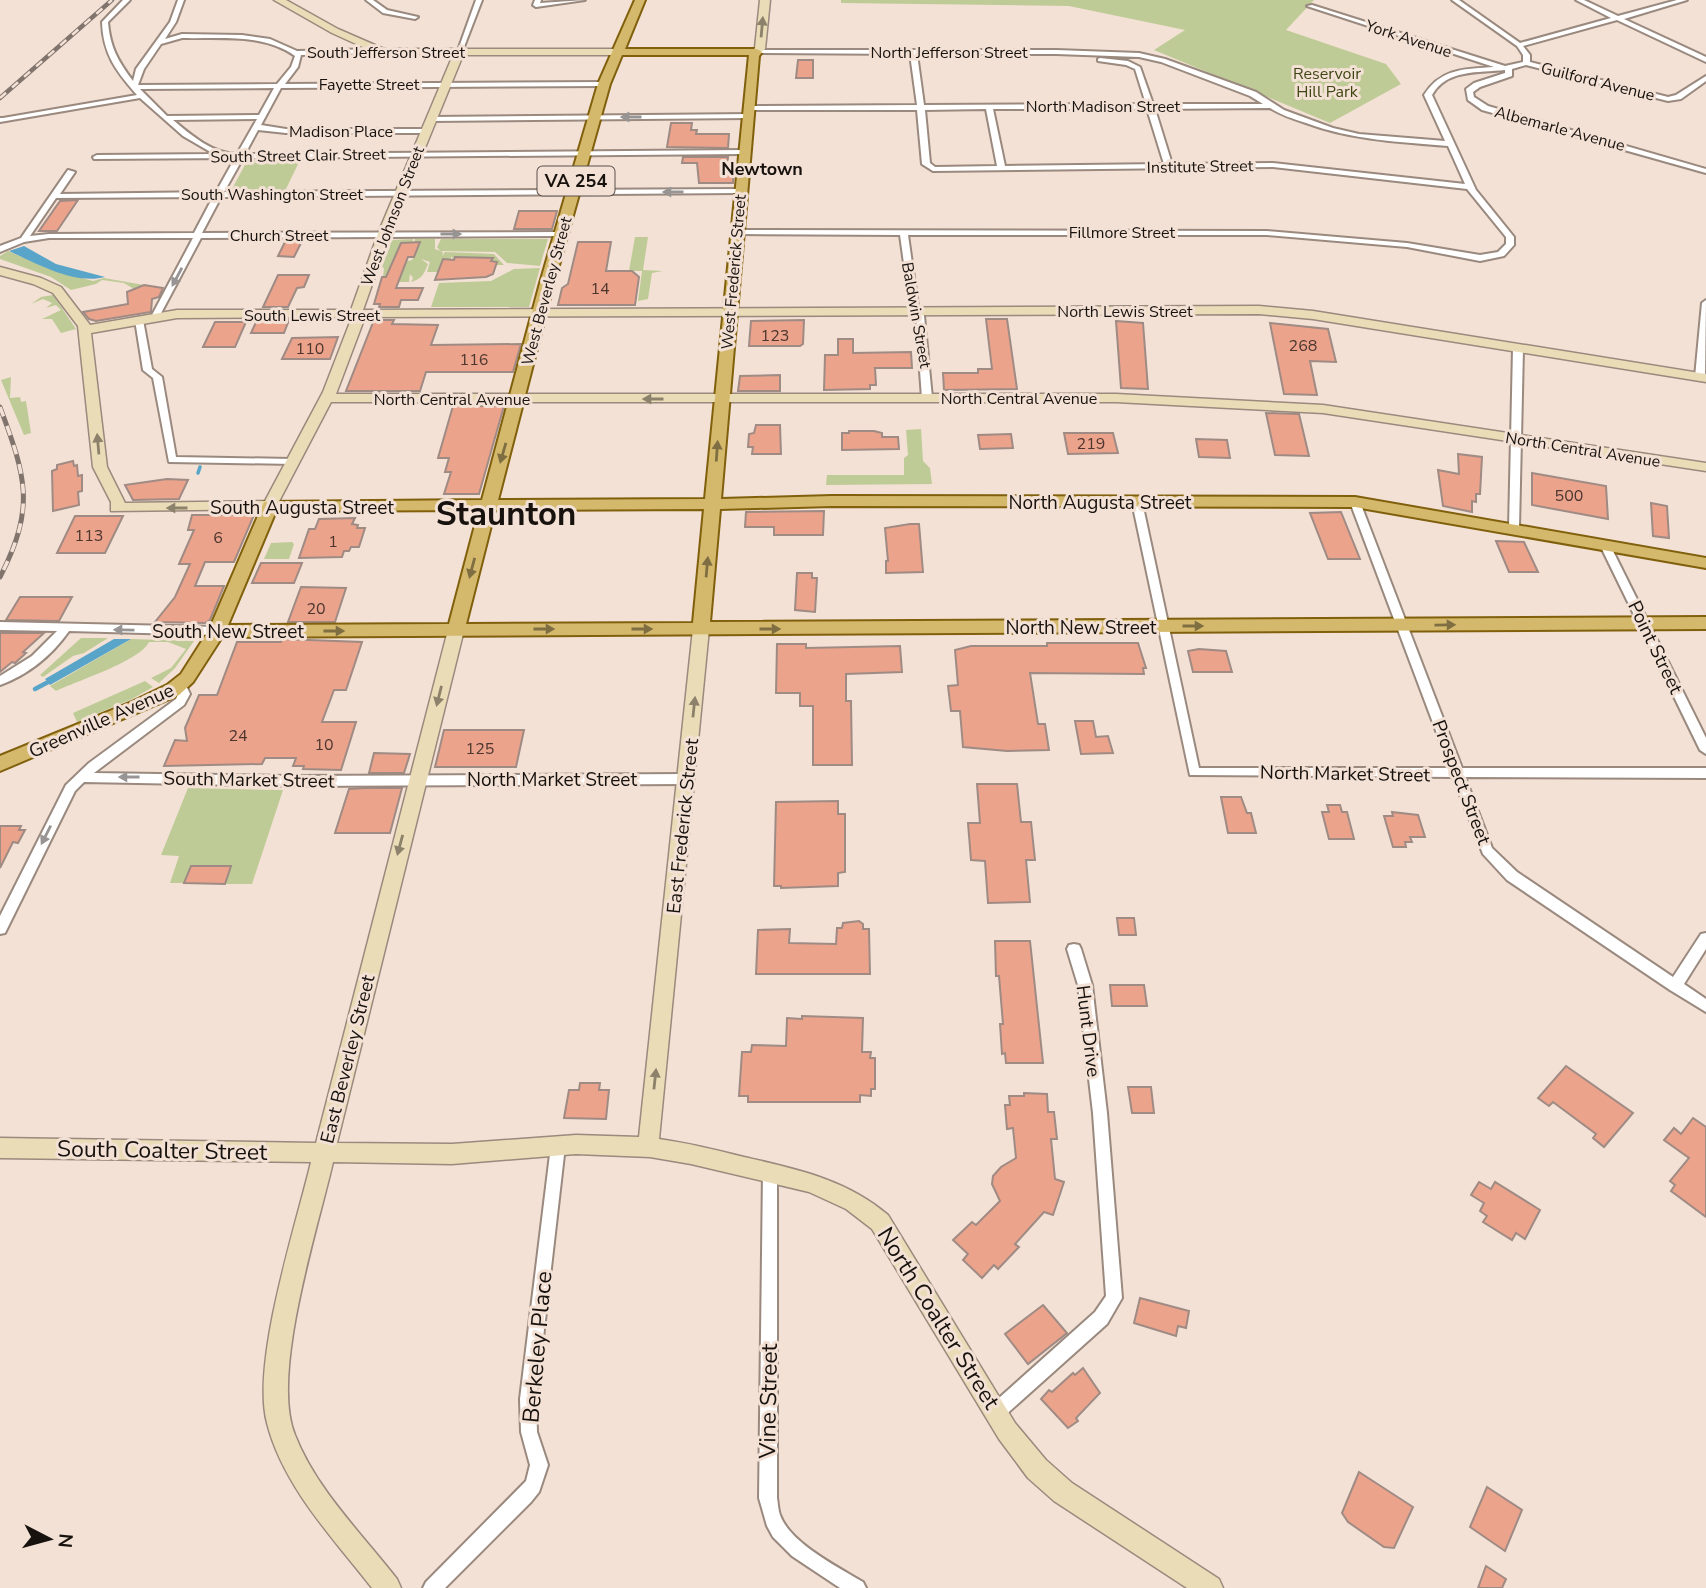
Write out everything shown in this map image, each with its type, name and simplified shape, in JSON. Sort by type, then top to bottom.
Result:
[{"type":"main road","name":"West Beverley Street","points":[[488,506],[594,117],[616,51],[640,0]]},
{"type":"main road","name":"North Jefferson Street","points":[[616,51],[757,52]]},
{"type":"main road","name":"West Frederick Street","points":[[714,495],[744,152],[754,55],[757,52]]},
{"type":"main road","name":"North Augusta Street","points":[[488,506],[714,495],[776,501],[1355,502],[1706,563]]},
{"type":"main road","name":"East Frederick Street","points":[[701,629],[714,495]]},
{"type":"main road","name":"South Augusta Street","points":[[270,506],[488,506]]},
{"type":"main road","name":"Greenville Avenue","points":[[2,760],[131,710],[180,684],[193,670],[217,631],[270,506]]},
{"type":"main road","name":"East Beverley Street","points":[[456,630],[488,506]]},
{"type":"main road","name":"North New Street","points":[[456,630],[1706,623]]},
{"type":"main road","name":"South New Street","points":[[217,631],[456,630]]},
{"type":"street","points":[[127,0],[106,20],[104,33],[110,50],[142,96],[167,118],[222,156]]},
{"type":"street","points":[[134,87],[138,73],[173,22],[181,0]]},
{"type":"street","points":[[369,0],[384,11],[415,17]]},
{"type":"street","name":"West Johnson Street","points":[[270,506],[327,398],[359,320],[357,309],[383,234],[479,0]]},
{"type":"street","points":[[537,3],[582,0]]},
{"type":"street","name":"West Frederick Street","points":[[757,52],[760,50],[765,0]]},
{"type":"street","points":[[1455,0],[1520,45],[1527,54],[1526,62],[1508,69],[1480,69],[1451,75],[1437,82],[1429,90],[1429,100],[1470,187]]},
{"type":"street","points":[[1579,0],[1706,60]]},
{"type":"street","points":[[1520,45],[1684,0]]},
{"type":"street","points":[[286,2],[329,28],[379,51]]},
{"type":"street","name":"York Avenue","points":[[1310,6],[1508,69]]},
{"type":"street","name":"South Jefferson Street","points":[[160,42],[185,36],[251,37],[273,42],[296,53],[616,51]]},
{"type":"street","points":[[1056,51],[1135,65],[1138,68],[1169,166]]},
{"type":"street","name":"North Jefferson Street","points":[[757,52],[1056,51],[1149,56],[1253,94],[1271,106]]},
{"type":"street","points":[[913,52],[921,107]]},
{"type":"street","points":[[155,317],[240,155],[281,84],[295,66],[298,56],[296,53]]},
{"type":"street","name":"Guilford Avenue","points":[[1526,62],[1668,99],[1678,97],[1706,78]]},
{"type":"street","name":"Albemarle Avenue","points":[[1508,69],[1509,74],[1473,87],[1469,96],[1478,104],[1494,111],[1706,171]]},
{"type":"street","name":"Fayette Street","points":[[134,87],[604,84]]},
{"type":"street","points":[[3,120],[142,96]]},
{"type":"street","name":"North Madison Street","points":[[431,119],[921,107],[1271,106],[1296,118],[1352,135],[1451,144]]},
{"type":"street","name":"Institute Street","points":[[921,107],[926,163],[929,168],[1287,166],[1470,187]]},
{"type":"street","points":[[989,107],[1002,169]]},
{"type":"street","name":"Madison Place","points":[[167,118],[262,117]]},
{"type":"street","name":"Madison Place","points":[[256,127],[286,131],[425,131]]},
{"type":"street","name":"South Street Clair Street","points":[[97,157],[744,152]]},
{"type":"street","points":[[24,239],[71,172]]},
{"type":"street","name":"Fillmore Street","points":[[738,232],[1268,233],[1395,244],[1480,258],[1504,253],[1510,245],[1510,237],[1470,187]]},
{"type":"street","name":"South Washington Street","points":[[55,196],[741,191]]},
{"type":"street","name":"Baldwin Street","points":[[904,232],[914,306],[920,316],[923,362],[927,373],[927,398]]},
{"type":"street","name":"Church Street","points":[[0,249],[24,239],[54,236],[560,234]]},
{"type":"street","points":[[0,271],[37,281],[57,290],[86,330]]},
{"type":"street","points":[[1703,378],[1706,303]]},
{"type":"street","name":"North Lewis Street","points":[[540,313],[1287,312],[1703,378]]},
{"type":"street","name":"South Lewis Street","points":[[86,330],[177,314],[540,313]]},
{"type":"street","points":[[139,320],[148,370],[157,377],[172,460],[291,462]]},
{"type":"street","name":"South Augusta Street","points":[[86,330],[100,467],[118,502],[116,508],[270,506]]},
{"type":"street","points":[[1514,528],[1518,349]]},
{"type":"street","name":"North Central Avenue","points":[[327,398],[1124,398],[1287,406],[1706,467]]},
{"type":"street","points":[[1137,502],[1163,626]]},
{"type":"street","name":"Prospect Street","points":[[1355,502],[1485,848],[1498,864],[1706,1006]]},
{"type":"street","name":"Point Street","points":[[1605,545],[1706,750]]},
{"type":"street","name":"South New Street","points":[[0,626],[217,631]]},
{"type":"street","name":"North Market Street","points":[[1163,626],[1194,772],[1706,773]]},
{"type":"street","points":[[0,681],[24,668],[65,629]]},
{"type":"street","name":"East Frederick Street","points":[[648,1147],[701,629]]},
{"type":"street","name":"East Beverley Street","points":[[388,1588],[305,1478],[284,1442],[278,1421],[277,1371],[288,1309],[324,1153],[456,630]]},
{"type":"street","points":[[0,929],[70,788],[180,702],[184,696],[180,684]]},
{"type":"street","name":"South Market Street","points":[[81,777],[294,781],[418,779]]},
{"type":"street","name":"North Market Street","points":[[418,779],[687,779]]},
{"type":"street","points":[[1675,986],[1706,938]]},
{"type":"street","name":"Hunt Drive","points":[[996,1412],[1101,1318],[1114,1298],[1100,1114],[1085,985],[1074,949]]},
{"type":"street","name":"Berkeley Place","points":[[432,1588],[525,1496],[537,1474],[539,1465],[527,1418],[528,1399],[558,1146]]},
{"type":"street","name":"North Coalter Street","points":[[324,1153],[453,1154],[516,1147],[648,1147],[770,1172],[839,1192],[861,1204],[880,1222],[1023,1453],[1063,1492],[1210,1588]]},
{"type":"street","name":"South Coalter Street","points":[[0,1148],[324,1153]]},
{"type":"street","name":"Vine Street","points":[[770,1172],[768,1498],[773,1520],[786,1537],[804,1554],[857,1588]]},
{"type":"green space","name":"Reservoir Hill Park","points":[[841,0],[1314,0],[1286,30],[1386,64],[1401,84],[1330,123],[1154,50],[1185,30],[1069,6],[841,3]]},
{"type":"green space","points":[[301,158],[286,189],[232,189],[248,159]]},
{"type":"green space","points":[[635,237],[648,237],[643,270],[663,271],[652,273],[648,299],[638,301],[642,271],[629,271]]},
{"type":"green space","points":[[413,239],[412,243],[401,243],[396,254],[407,261],[412,260],[420,243],[414,243],[415,239],[435,239],[435,249],[443,252],[442,256],[445,252],[494,254],[504,265],[496,265],[497,262],[491,261],[492,258],[455,257],[454,260],[451,256],[451,260],[443,260],[438,272],[427,272],[430,262],[421,259],[428,264],[427,268],[420,278],[411,282],[413,278],[410,274],[409,282],[399,282],[400,277],[383,277],[382,267],[392,240]]},
{"type":"green space","points":[[441,239],[548,239],[540,266],[507,263],[495,252],[440,251],[437,247]]},
{"type":"green space","points":[[8,251],[49,269],[93,281],[104,278],[144,285],[134,289],[124,283],[102,280],[71,290],[51,277],[0,259],[0,256]]},
{"type":"green space","points":[[540,268],[529,307],[431,307],[439,283],[491,281],[514,269]]},
{"type":"green space","points":[[53,295],[76,329],[61,333],[52,319],[42,319],[61,310],[56,305],[46,308],[52,303],[43,299],[31,304],[41,297]]},
{"type":"green space","points":[[11,377],[10,398],[20,397],[21,402],[26,401],[31,433],[24,435],[1,380]]},
{"type":"green space","points":[[921,429],[923,461],[930,468],[932,484],[826,485],[827,475],[904,475],[904,458],[908,455],[906,430]]},
{"type":"green space","points":[[271,543],[294,544],[289,559],[264,559]]},
{"type":"green space","points":[[81,638],[108,638],[84,653],[73,656],[43,677],[40,675]]},
{"type":"green space","points":[[131,639],[194,641],[175,668],[159,683],[151,678],[171,668],[186,649],[168,642],[149,642],[134,656],[107,670],[56,691],[50,686]]},
{"type":"green space","points":[[145,681],[153,687],[132,699],[77,722],[73,713]]},
{"type":"green space","points":[[188,788],[283,790],[252,884],[225,884],[230,866],[191,866],[184,883],[170,883],[179,856],[161,855]]},
{"type":"water","points":[[24,246],[56,264],[105,277],[93,279],[69,276],[9,251]]},
{"type":"water","points":[[114,639],[131,639],[50,685],[45,679]]},
{"type":"building","points":[[798,60],[813,60],[813,78],[796,78]]},
{"type":"building","points":[[671,123],[692,123],[691,130],[697,130],[696,134],[729,134],[728,148],[667,147]]},
{"type":"building","points":[[683,157],[728,157],[727,168],[734,171],[733,183],[699,183],[697,163],[682,163]]},
{"type":"building","points":[[78,200],[57,231],[39,231],[60,201]]},
{"type":"building","points":[[519,211],[557,211],[552,229],[514,229]]},
{"type":"building","points":[[302,241],[294,257],[278,256],[285,242]]},
{"type":"building","points":[[420,242],[414,257],[408,257],[396,288],[423,288],[418,300],[401,300],[399,307],[379,307],[380,304],[374,304],[382,277],[386,277],[401,243]]},
{"type":"building","points":[[578,242],[611,242],[606,271],[632,271],[639,277],[635,305],[558,305],[562,288],[568,284]]},
{"type":"building","points":[[455,257],[493,258],[491,261],[497,262],[493,274],[486,277],[435,280],[443,259],[454,260]]},
{"type":"building","points":[[278,275],[309,275],[304,287],[297,288],[288,307],[263,307]]},
{"type":"building","points":[[144,285],[163,288],[159,297],[152,299],[151,312],[96,321],[89,319],[83,312],[128,304],[127,292]]},
{"type":"building","points":[[986,319],[1007,319],[1017,389],[944,390],[943,373],[978,373],[978,369],[992,369]]},
{"type":"building","points":[[257,320],[289,320],[284,333],[251,333]]},
{"type":"building","points":[[374,320],[394,320],[392,324],[438,325],[431,345],[521,344],[513,372],[426,372],[420,391],[346,391]]},
{"type":"building","points":[[804,320],[803,344],[800,346],[749,346],[751,321]]},
{"type":"building","points":[[1116,321],[1143,323],[1148,389],[1121,388]]},
{"type":"building","points":[[215,322],[246,322],[235,347],[203,347]]},
{"type":"building","points":[[1270,323],[1328,329],[1336,362],[1310,361],[1317,395],[1284,394]]},
{"type":"building","points":[[338,337],[330,359],[282,359],[292,338]]},
{"type":"building","points":[[838,339],[853,339],[853,353],[911,352],[912,368],[875,368],[876,385],[870,385],[870,389],[824,390],[825,355],[838,355]]},
{"type":"building","points":[[780,375],[780,391],[738,391],[740,376]]},
{"type":"building","points":[[453,406],[504,406],[479,494],[444,494],[451,472],[445,472],[449,458],[438,458]]},
{"type":"building","points":[[1266,413],[1299,414],[1309,456],[1275,455]]},
{"type":"building","points":[[756,425],[780,425],[781,454],[752,454],[753,447],[748,447],[749,434],[754,433]]},
{"type":"building","points":[[874,431],[882,433],[882,437],[898,437],[899,449],[842,450],[842,433]]},
{"type":"building","points":[[1064,433],[1113,433],[1118,453],[1068,454]]},
{"type":"building","points":[[1011,434],[1013,448],[980,449],[978,435]]},
{"type":"building","points":[[1196,439],[1227,440],[1230,458],[1199,457]]},
{"type":"building","points":[[1458,454],[1482,457],[1480,494],[1476,494],[1476,502],[1472,501],[1472,512],[1443,506],[1438,470],[1459,474]]},
{"type":"building","points":[[73,461],[74,466],[77,465],[78,476],[82,475],[82,491],[78,492],[79,505],[53,511],[52,471],[57,469],[57,465]]},
{"type":"building","points":[[1532,473],[1606,486],[1608,519],[1532,505]]},
{"type":"building","points":[[167,479],[188,480],[179,499],[133,500],[125,485]]},
{"type":"building","points":[[1651,503],[1667,506],[1669,538],[1653,536]]},
{"type":"building","points":[[824,511],[823,535],[774,535],[774,527],[745,527],[746,512]]},
{"type":"building","points":[[1341,512],[1360,559],[1328,559],[1310,513]]},
{"type":"building","points":[[192,515],[254,515],[234,562],[205,562],[195,586],[224,586],[210,620],[205,623],[155,622],[175,597],[190,564],[179,564],[194,530],[188,530]]},
{"type":"building","points":[[75,516],[123,516],[105,553],[57,553]]},
{"type":"building","points":[[355,518],[352,524],[358,525],[357,528],[365,528],[359,547],[344,551],[342,557],[299,558],[309,529],[315,529],[319,519]]},
{"type":"building","points":[[919,524],[923,572],[886,573],[888,561],[885,528]]},
{"type":"building","points":[[1496,541],[1524,542],[1538,572],[1509,572]]},
{"type":"building","points":[[261,563],[302,563],[294,583],[252,583]]},
{"type":"building","points":[[797,573],[812,573],[812,578],[817,578],[815,612],[795,610]]},
{"type":"building","points":[[301,587],[346,588],[335,622],[288,622]]},
{"type":"building","points":[[20,597],[72,597],[59,621],[6,620]]},
{"type":"building","points":[[0,633],[44,633],[15,663],[12,662],[0,672]]},
{"type":"building","points":[[282,639],[362,642],[346,690],[334,690],[322,722],[356,722],[341,770],[303,769],[304,766],[293,766],[296,758],[265,758],[262,764],[164,766],[175,740],[187,741],[185,728],[199,695],[217,695],[237,642],[281,642]]},
{"type":"building","points":[[1047,643],[1138,643],[1146,668],[1143,668],[1144,674],[1030,673],[1038,724],[1045,724],[1049,750],[1007,751],[963,747],[960,711],[951,711],[948,686],[958,685],[955,650],[971,646],[1047,646]]},
{"type":"building","points":[[777,644],[806,644],[806,648],[900,646],[902,672],[846,674],[846,701],[851,701],[852,765],[813,765],[813,706],[800,706],[800,693],[776,693]]},
{"type":"building","points":[[1188,651],[1226,651],[1232,672],[1193,672]]},
{"type":"building","points":[[1075,721],[1093,721],[1096,737],[1108,736],[1113,753],[1081,754]]},
{"type":"building","points":[[444,730],[524,730],[516,767],[435,767]]},
{"type":"building","points":[[374,753],[410,754],[404,773],[369,773]]},
{"type":"building","points":[[977,784],[1017,784],[1021,822],[1031,822],[1035,860],[1026,860],[1030,902],[988,903],[985,861],[971,860],[968,823],[980,823]]},
{"type":"building","points":[[402,788],[390,833],[335,833],[349,789]]},
{"type":"building","points":[[1221,797],[1241,797],[1247,813],[1251,813],[1256,833],[1228,833]]},
{"type":"building","points":[[838,801],[838,814],[845,814],[845,872],[838,873],[838,886],[774,886],[776,802]]},
{"type":"building","points":[[1327,805],[1340,805],[1342,812],[1347,812],[1354,839],[1329,839],[1322,812],[1329,812]]},
{"type":"building","points":[[1392,812],[1418,815],[1425,837],[1410,837],[1412,842],[1405,842],[1406,847],[1393,847],[1384,816],[1393,816]]},
{"type":"building","points":[[0,826],[21,826],[19,830],[25,830],[18,843],[13,842],[0,868]]},
{"type":"building","points":[[191,866],[231,866],[225,884],[184,883]]},
{"type":"building","points":[[1117,918],[1134,918],[1136,935],[1119,935]]},
{"type":"building","points":[[859,921],[863,924],[863,929],[869,929],[870,974],[756,974],[758,930],[790,929],[789,943],[836,944],[837,928],[842,928],[843,923]]},
{"type":"building","points":[[995,941],[1030,941],[1043,1063],[1006,1063],[1005,1053],[1002,1054],[1000,1024],[1003,1024],[999,976],[996,976]]},
{"type":"building","points":[[1110,985],[1144,985],[1147,1006],[1112,1006]]},
{"type":"building","points":[[802,1016],[863,1018],[862,1052],[871,1052],[870,1058],[875,1058],[875,1089],[871,1089],[871,1096],[860,1095],[860,1102],[748,1102],[748,1096],[739,1096],[742,1052],[751,1052],[752,1045],[786,1046],[787,1018],[802,1019]]},
{"type":"building","points":[[1566,1066],[1633,1113],[1604,1147],[1593,1138],[1596,1134],[1553,1102],[1549,1106],[1538,1098]]},
{"type":"building","points":[[580,1083],[600,1083],[599,1090],[609,1090],[606,1119],[564,1118],[569,1090],[579,1090]]},
{"type":"building","points":[[1128,1087],[1151,1087],[1154,1113],[1132,1113]]},
{"type":"building","points":[[1024,1093],[1047,1094],[1048,1112],[1054,1112],[1057,1139],[1051,1139],[1055,1179],[1064,1182],[1053,1215],[1044,1212],[1015,1244],[1019,1247],[998,1269],[994,1265],[982,1278],[963,1260],[968,1254],[953,1240],[972,1222],[976,1225],[1000,1201],[992,1184],[993,1176],[1001,1167],[1016,1158],[1013,1128],[1007,1129],[1005,1105],[1010,1105],[1009,1096],[1024,1096]]},
{"type":"building","points":[[1693,1118],[1706,1127],[1706,1217],[1671,1191],[1675,1185],[1670,1181],[1689,1158],[1664,1140],[1674,1128],[1681,1134]]},
{"type":"building","points":[[1479,1182],[1491,1189],[1495,1182],[1540,1210],[1525,1239],[1516,1233],[1512,1240],[1483,1222],[1487,1216],[1480,1211],[1484,1203],[1471,1195]]},
{"type":"building","points":[[1140,1298],[1189,1311],[1186,1328],[1178,1326],[1176,1336],[1134,1323]]},
{"type":"building","points":[[1043,1305],[1067,1333],[1028,1364],[1005,1334]]},
{"type":"building","points":[[1083,1368],[1100,1393],[1076,1418],[1078,1421],[1068,1428],[1041,1399],[1049,1390],[1052,1392],[1073,1373],[1075,1375]]},
{"type":"building","points":[[1359,1472],[1413,1507],[1394,1548],[1384,1547],[1348,1522],[1342,1513]]},
{"type":"building","points":[[1487,1487],[1522,1510],[1505,1551],[1470,1527]]},
{"type":"building","points":[[1486,1566],[1506,1579],[1502,1588],[1478,1588]]},
{"type":"waterway","points":[[198,473],[200,467]]},
{"type":"waterway","points":[[35,689],[52,680]]},
{"type":"railway","points":[[0,98],[112,0]]},
{"type":"railway","points":[[0,407],[16,453],[23,492],[19,531],[0,577]]},
{"type":"district","name":"Newtown","points":[[762,169]]},
{"type":"district","name":"Staunton","points":[[506,513]]}]
